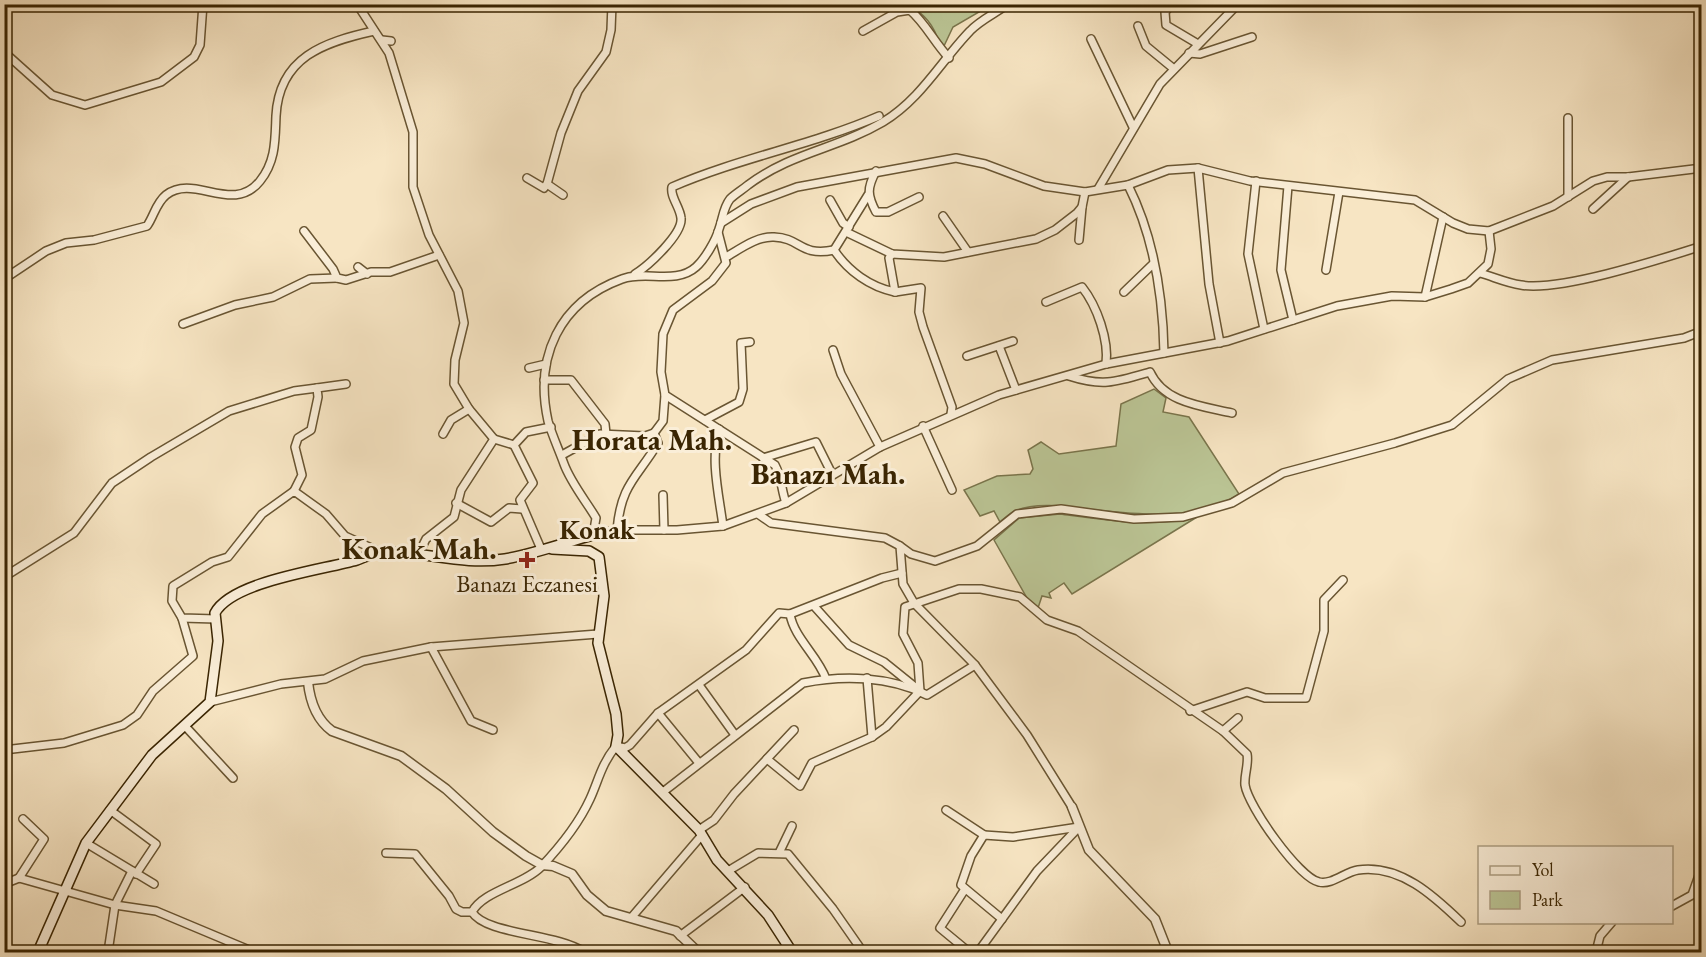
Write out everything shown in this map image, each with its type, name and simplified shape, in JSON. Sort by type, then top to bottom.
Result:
[{"type":"main road","points":[[38,952],[64,889],[87,843],[152,755],[210,702],[218,641],[216,619],[218,606],[237,594],[295,573],[357,560],[380,552],[419,553],[467,562],[505,559],[593,535]]},
{"type":"main road","points":[[541,549],[589,551],[599,557],[604,596],[598,634],[616,714],[618,735],[616,746],[663,792],[700,833],[717,860],[745,887],[768,915],[792,952]]},
{"type":"street","points":[[4,52],[52,95],[85,105],[161,82],[194,57],[200,45],[203,4]]},
{"type":"street","points":[[357,4],[389,53],[413,132],[413,187],[429,236],[458,291],[464,323],[455,360],[454,384],[469,409],[494,439],[514,445],[533,483],[520,500],[541,549]]},
{"type":"street","points":[[527,178],[544,188],[547,184],[561,133],[578,91],[606,52],[611,30],[612,4]]},
{"type":"street","points":[[603,531],[570,475],[551,427],[544,380],[546,364],[553,340],[568,313],[620,279],[634,275],[670,276],[689,273],[699,265],[718,232],[722,214],[730,199],[780,163],[861,134],[884,121],[921,90],[971,29],[1008,4]]},
{"type":"street","points":[[1172,4],[1165,12],[1166,25],[1198,45]]},
{"type":"street","points":[[1098,189],[1160,84],[1238,4]]},
{"type":"street","points":[[863,31],[897,12],[910,10],[924,22],[933,39],[949,58]]},
{"type":"street","points":[[1138,26],[1146,46],[1174,69]]},
{"type":"street","points":[[4,279],[46,251],[66,243],[94,240],[147,226],[159,202],[166,194],[177,189],[240,196],[250,192],[271,162],[276,143],[280,90],[292,66],[311,53],[347,37],[374,31]]},
{"type":"street","points":[[1189,53],[1200,54],[1252,37]]},
{"type":"street","points":[[1091,39],[1133,127]]},
{"type":"street","points":[[382,40],[391,41]]},
{"type":"street","points":[[634,275],[652,263],[680,227],[681,218],[671,192],[672,187],[739,161],[825,138],[879,117]]},
{"type":"street","points":[[1568,118],[1568,197]]},
{"type":"street","points":[[721,223],[752,204],[797,187],[956,158],[985,164],[1044,186],[1084,192],[1128,185],[1168,170],[1198,168],[1256,182],[1415,200],[1468,229],[1489,231],[1517,222],[1568,197],[1593,181],[1607,177],[1628,177],[1701,168]]},
{"type":"street","points":[[1198,168],[1209,284],[1220,343]]},
{"type":"street","points":[[876,171],[868,186],[868,195],[876,212],[888,212],[919,197]]},
{"type":"street","points":[[1593,209],[1628,177]]},
{"type":"street","points":[[1256,182],[1248,254],[1264,329]]},
{"type":"street","points":[[547,184],[563,195]]},
{"type":"street","points":[[1128,185],[1147,229],[1164,330],[1164,353]]},
{"type":"street","points":[[1288,186],[1281,270],[1293,320]]},
{"type":"street","points":[[1079,240],[1084,192]]},
{"type":"street","points":[[1326,270],[1339,192]]},
{"type":"street","points":[[834,250],[868,195]]},
{"type":"street","points":[[830,200],[848,229],[892,254],[944,257],[1036,239],[1061,226],[1082,207]]},
{"type":"street","points":[[944,216],[968,252]]},
{"type":"street","points":[[1425,297],[1443,217]]},
{"type":"street","points":[[304,231],[333,269],[337,278]]},
{"type":"street","points":[[593,535],[603,531],[617,530],[723,526],[786,503],[880,447],[923,426],[1016,390],[1106,364],[1220,343],[1337,306],[1383,297],[1425,297],[1468,283],[1488,264],[1491,249],[1489,231]]},
{"type":"street","points":[[562,455],[600,434],[645,436],[654,433],[663,421],[665,395],[661,372],[663,334],[674,310],[712,281],[726,263],[718,232]]},
{"type":"street","points":[[726,257],[754,241],[773,237],[810,252],[834,250]]},
{"type":"street","points":[[1480,273],[1522,285],[1544,286],[1596,275],[1701,246]]},
{"type":"street","points":[[834,250],[845,266],[881,289],[895,292],[921,288],[919,312],[952,407],[951,414]]},
{"type":"street","points":[[892,254],[889,258],[895,292]]},
{"type":"street","points":[[183,324],[235,305],[273,297],[310,279],[346,280],[367,274],[390,272],[439,255]]},
{"type":"street","points":[[1124,292],[1153,264]]},
{"type":"street","points":[[358,267],[367,274]]},
{"type":"street","points":[[1046,302],[1082,287],[1091,299],[1098,317],[1107,357],[1106,364]]},
{"type":"street","points":[[758,514],[771,523],[885,538],[910,554],[935,561],[977,546],[1017,514],[1061,509],[1134,519],[1183,517],[1232,503],[1283,473],[1452,425],[1508,379],[1552,360],[1684,338],[1701,331]]},
{"type":"street","points":[[967,356],[1013,341]]},
{"type":"street","points":[[705,420],[740,402],[741,343],[750,342]]},
{"type":"street","points":[[999,346],[1016,390]]},
{"type":"street","points":[[833,350],[841,374],[880,447]]},
{"type":"street","points":[[529,368],[546,364]]},
{"type":"street","points":[[1067,375],[1093,384],[1116,382],[1150,372],[1156,384],[1169,395],[1232,413]]},
{"type":"street","points":[[544,380],[571,380],[605,424],[606,434]]},
{"type":"street","points":[[4,577],[74,533],[112,483],[229,411],[294,391],[346,384]]},
{"type":"street","points":[[4,750],[64,743],[123,725],[137,715],[153,691],[193,656],[182,618],[172,601],[173,586],[212,562],[228,557],[262,514],[294,491],[302,474],[296,447],[298,438],[311,430],[318,397],[317,388]]},
{"type":"street","points":[[665,395],[774,465],[782,477],[782,491],[786,503]]},
{"type":"street","points":[[443,434],[451,420],[469,409]]},
{"type":"street","points":[[923,426],[952,490]]},
{"type":"street","points":[[514,445],[526,432],[551,427]]},
{"type":"street","points":[[719,429],[716,442],[716,472],[723,526]]},
{"type":"street","points":[[617,530],[619,506],[628,483],[658,443],[654,433]]},
{"type":"street","points":[[419,553],[426,539],[454,517],[461,490],[494,439]]},
{"type":"street","points":[[763,458],[816,442],[832,474]]},
{"type":"street","points":[[294,491],[326,514],[345,536],[380,552]]},
{"type":"street","points":[[663,495],[664,530]]},
{"type":"street","points":[[456,503],[491,522],[509,508],[522,509]]},
{"type":"street","points":[[593,535],[596,518]]},
{"type":"street","points":[[900,546],[903,584],[914,603],[975,665],[1026,735],[1072,807],[1089,850],[1155,919],[1168,952]]},
{"type":"street","points":[[472,912],[484,899],[532,874],[542,865],[570,831],[590,800],[599,770],[616,746],[626,748],[630,745],[658,713],[746,650],[779,613],[790,614],[882,578],[902,573]]},
{"type":"street","points":[[1190,711],[1247,692],[1265,698],[1285,696],[1306,698],[1324,631],[1324,600],[1344,580]]},
{"type":"street","points":[[767,759],[800,786],[812,763],[873,737],[886,727],[920,691],[918,663],[903,634],[904,606],[958,589],[981,589],[1020,597],[1047,620],[1078,630],[1190,711],[1223,731],[1247,754],[1249,766],[1245,784],[1250,799],[1282,848],[1309,878],[1325,882],[1358,870],[1395,875],[1430,892],[1461,922]]},
{"type":"street","points":[[814,606],[849,645],[884,662],[920,691]]},
{"type":"street","points":[[790,614],[792,623],[822,665],[826,679]]},
{"type":"street","points":[[182,618],[216,619]]},
{"type":"street","points":[[210,702],[281,684],[332,677],[363,661],[430,647],[598,634]]},
{"type":"street","points":[[430,647],[471,721],[493,730]]},
{"type":"street","points":[[663,792],[803,683],[826,679],[867,678],[927,694],[975,665]]},
{"type":"street","points":[[867,678],[873,737]]},
{"type":"street","points":[[308,682],[310,699],[324,725],[332,731],[401,756],[446,789],[493,832],[542,865],[553,866],[572,874],[587,895],[606,911],[676,931],[698,952]]},
{"type":"street","points":[[699,685],[735,735]]},
{"type":"street","points":[[658,713],[699,763]]},
{"type":"street","points":[[1223,731],[1238,718]]},
{"type":"street","points":[[185,726],[233,778]]},
{"type":"street","points":[[631,918],[700,833],[794,730]]},
{"type":"street","points":[[108,952],[115,905],[134,872],[156,844],[110,810]]},
{"type":"street","points":[[946,810],[984,835],[1013,837],[1079,827]]},
{"type":"street","points":[[19,878],[44,838],[23,819]]},
{"type":"street","points":[[779,853],[792,826]]},
{"type":"street","points":[[978,952],[1038,871],[1079,827]]},
{"type":"street","points":[[984,835],[971,856],[961,880],[965,889],[1002,919]]},
{"type":"street","points":[[87,843],[154,884]]},
{"type":"street","points":[[386,853],[414,854],[449,896],[456,909],[462,912],[472,912],[488,925],[542,935],[584,952]]},
{"type":"street","points":[[729,871],[758,853],[788,854],[862,952]]},
{"type":"street","points":[[1673,905],[1692,895],[1701,867]]},
{"type":"street","points":[[4,884],[19,878],[115,905],[156,910],[254,952]]},
{"type":"street","points":[[681,936],[745,887]]},
{"type":"street","points":[[965,889],[940,928],[969,952]]},
{"type":"street","points":[[1596,952],[1600,936],[1610,924]]},
{"type":"green space","points":[[909,5],[991,5],[953,27],[944,46],[939,43],[928,21]]},
{"type":"green space","points":[[1154,389],[1166,398],[1163,412],[1189,417],[1239,494],[1222,503],[1184,513],[1144,514],[1059,506],[1031,506],[1009,514],[1000,522],[994,511],[980,516],[964,490],[997,476],[1030,474],[1033,469],[1028,450],[1041,442],[1059,454],[1116,446],[1121,404]]},
{"type":"green space","points":[[1060,514],[1146,522],[1197,517],[1072,594],[1064,583],[1049,593],[1051,598],[1042,596],[1038,608],[1027,598],[994,540],[1019,518]]},
{"type":"place","name":"Banazı Eczanesi","points":[[527,560]]},
{"type":"district","name":"Horata Mah.","points":[[652,440]]},
{"type":"district","name":"Banazı Mah.","points":[[828,474]]},
{"type":"district","name":"Konak","points":[[597,530]]},
{"type":"district","name":"Konak Mah.","points":[[419,549]]}]
